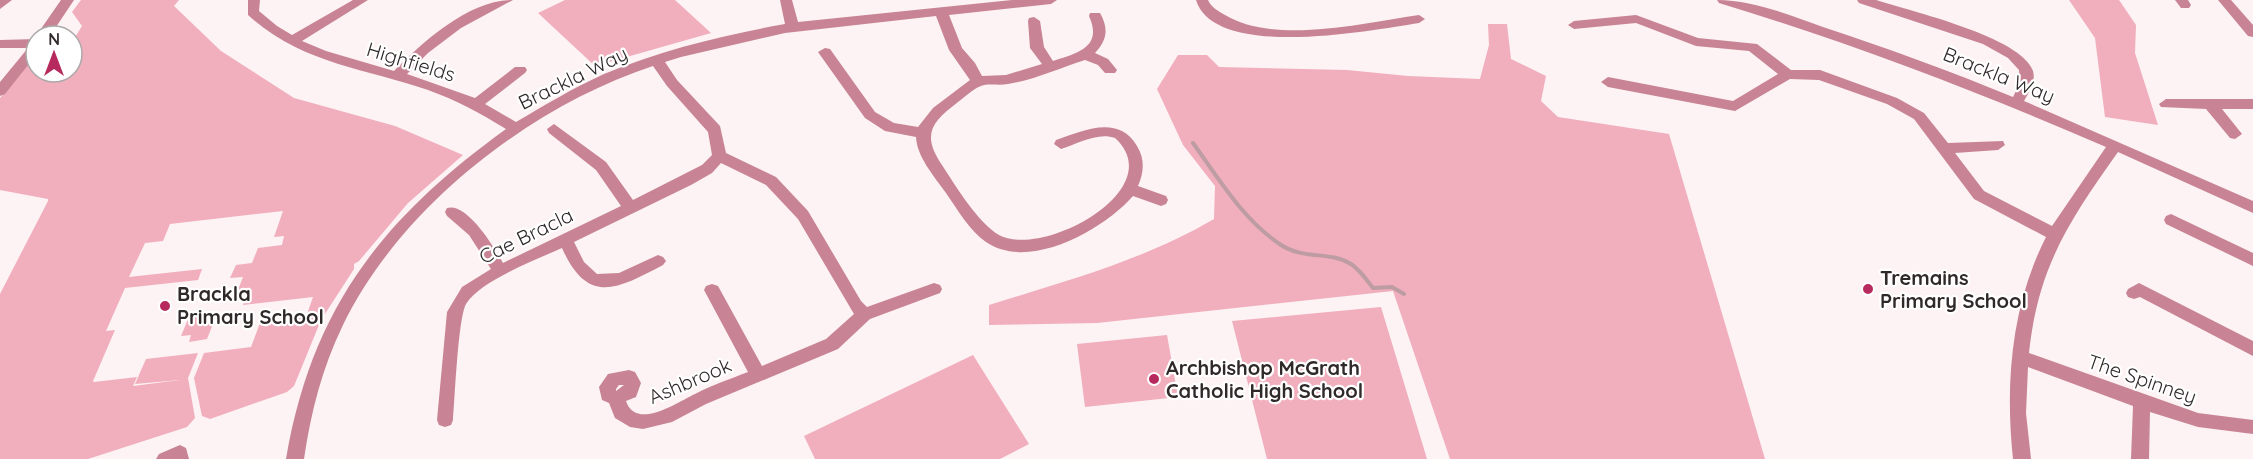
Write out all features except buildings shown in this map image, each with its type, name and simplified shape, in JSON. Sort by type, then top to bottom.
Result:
[{"type":"street","points":[[0,5],[6,0]]},
{"type":"street","points":[[52,24],[68,0]]},
{"type":"street","name":"Highfields","points":[[254,0],[254,12],[261,21],[292,41],[343,62],[455,94],[516,129]]},
{"type":"street","points":[[292,41],[362,0]]},
{"type":"street","points":[[396,77],[423,50],[456,25],[507,0]]},
{"type":"street","points":[[786,0],[793,28]]},
{"type":"street","name":"Brackla Way","points":[[295,459],[307,395],[316,366],[342,312],[364,277],[420,207],[450,179],[516,129],[608,78],[656,60],[749,35],[793,28],[1051,0]]},
{"type":"street","points":[[1202,0],[1203,6],[1223,22],[1248,32],[1279,34],[1419,19]]},
{"type":"street","name":"Brackla Way","points":[[1723,0],[1817,27],[1888,52],[2115,145],[2253,207]]},
{"type":"street","points":[[1863,0],[1988,41],[2002,48],[2023,65],[2028,74],[2026,84],[2016,103]]},
{"type":"street","points":[[2224,0],[2253,33]]},
{"type":"street","points":[[941,12],[956,50],[970,66],[978,81]]},
{"type":"street","points":[[1060,144],[1091,133],[1105,130],[1115,132],[1126,139],[1138,164],[1136,179],[1116,208],[1100,220],[1042,243],[1006,244],[989,236],[968,213],[924,148],[923,133],[929,121],[940,110],[978,81],[1007,80],[1086,55],[1098,41],[1100,27],[1095,16]]},
{"type":"street","points":[[1574,25],[1636,19],[1696,42],[1752,47],[1788,74]]},
{"type":"street","points":[[1034,21],[1037,48],[1051,67]]},
{"type":"street","points":[[0,44],[24,45]]},
{"type":"street","points":[[825,52],[870,115],[890,127],[923,133]]},
{"type":"street","points":[[1086,55],[1103,62],[1110,70]]},
{"type":"street","points":[[656,60],[672,83],[715,130],[720,156],[771,181],[803,215],[855,305],[864,314],[934,289]]},
{"type":"street","points":[[0,92],[24,61]]},
{"type":"street","points":[[476,105],[520,70]]},
{"type":"street","points":[[1608,82],[1735,106],[1788,74],[1820,75],[1892,101],[1919,116],[1979,195],[2055,235]]},
{"type":"street","points":[[2166,104],[2253,104]]},
{"type":"street","points":[[2210,104],[2235,134]]},
{"type":"street","points":[[554,129],[601,166],[631,209]]},
{"type":"street","points":[[1942,149],[1998,145]]},
{"type":"street","points":[[2022,459],[2019,422],[2020,357],[2039,269],[2055,235],[2115,145]]},
{"type":"street","name":"Cae Bracla","points":[[445,420],[455,312],[459,298],[472,287],[501,270],[631,209],[707,169],[720,156]]},
{"type":"street","points":[[1130,189],[1161,200]]},
{"type":"street","points":[[452,212],[464,220],[479,236],[501,270]]},
{"type":"street","points":[[2172,220],[2253,260]]},
{"type":"street","points":[[566,240],[584,274],[598,281],[617,280],[658,261]]},
{"type":"street","points":[[2134,293],[2139,289],[2253,349]]},
{"type":"street","name":"Ashbrook","points":[[712,290],[758,375]]},
{"type":"street","name":"Ashbrook","points":[[616,398],[621,413],[630,420],[644,422],[672,415],[700,399],[832,344],[864,314]]},
{"type":"street","name":"The Spinney","points":[[2020,357],[2198,420],[2253,427]]},
{"type":"street","points":[[2140,459],[2142,402]]},
{"type":"street","points":[[165,459],[180,453],[180,459]]},
{"type":"shaded area","points":[[81,0],[179,0],[174,6],[221,51],[294,98],[395,126],[463,155],[408,203],[354,264],[354,269],[321,320],[294,386],[287,392],[210,419],[202,416],[194,378],[204,353],[251,347],[260,323],[306,317],[313,297],[243,305],[247,294],[236,295],[243,277],[230,278],[236,265],[252,263],[258,248],[282,245],[284,236],[274,237],[283,211],[170,224],[163,241],[145,243],[129,277],[202,269],[198,280],[125,288],[106,331],[115,330],[93,381],[137,377],[133,386],[180,380],[135,384],[146,359],[198,353],[188,378],[195,418],[187,427],[88,459],[0,459],[0,294],[48,199],[0,190],[0,98],[24,69],[24,84],[84,84],[84,24],[81,24],[72,12]]},
{"type":"shaded area","points":[[565,0],[675,0],[711,33],[595,66],[538,13]]},
{"type":"shaded area","points":[[2069,0],[2119,0],[2136,25],[2135,53],[2158,125],[2105,117],[2095,38]]},
{"type":"shaded area","points":[[1488,24],[1507,24],[1511,59],[1546,76],[1541,101],[1558,117],[1669,134],[1765,459],[1450,459],[1393,291],[1097,323],[989,325],[989,305],[1132,258],[1214,219],[1215,186],[1183,145],[1157,89],[1178,55],[1207,55],[1219,67],[1347,70],[1408,76],[1480,79],[1489,45]]},
{"type":"shaded area","points":[[1381,307],[1427,459],[1267,459],[1232,321]]},
{"type":"shaded area","points":[[217,314],[207,339],[189,342],[191,335],[181,336],[189,317]]},
{"type":"shaded area","points":[[1167,335],[1178,397],[1085,407],[1077,344]]},
{"type":"shaded area","points":[[973,355],[1029,444],[1000,459],[815,459],[804,436]]},
{"type":"waterway","points":[[1193,143],[1222,185],[1267,235],[1290,250],[1343,260],[1357,269],[1373,288],[1392,287],[1404,294]]},
{"type":"place","name":"Tremains Primary School","points":[[1868,289]]},
{"type":"place","name":"Brackla Primary School","points":[[165,306]]},
{"type":"place","name":"Archbishop McGrath Catholic High School","points":[[1154,379]]}]
